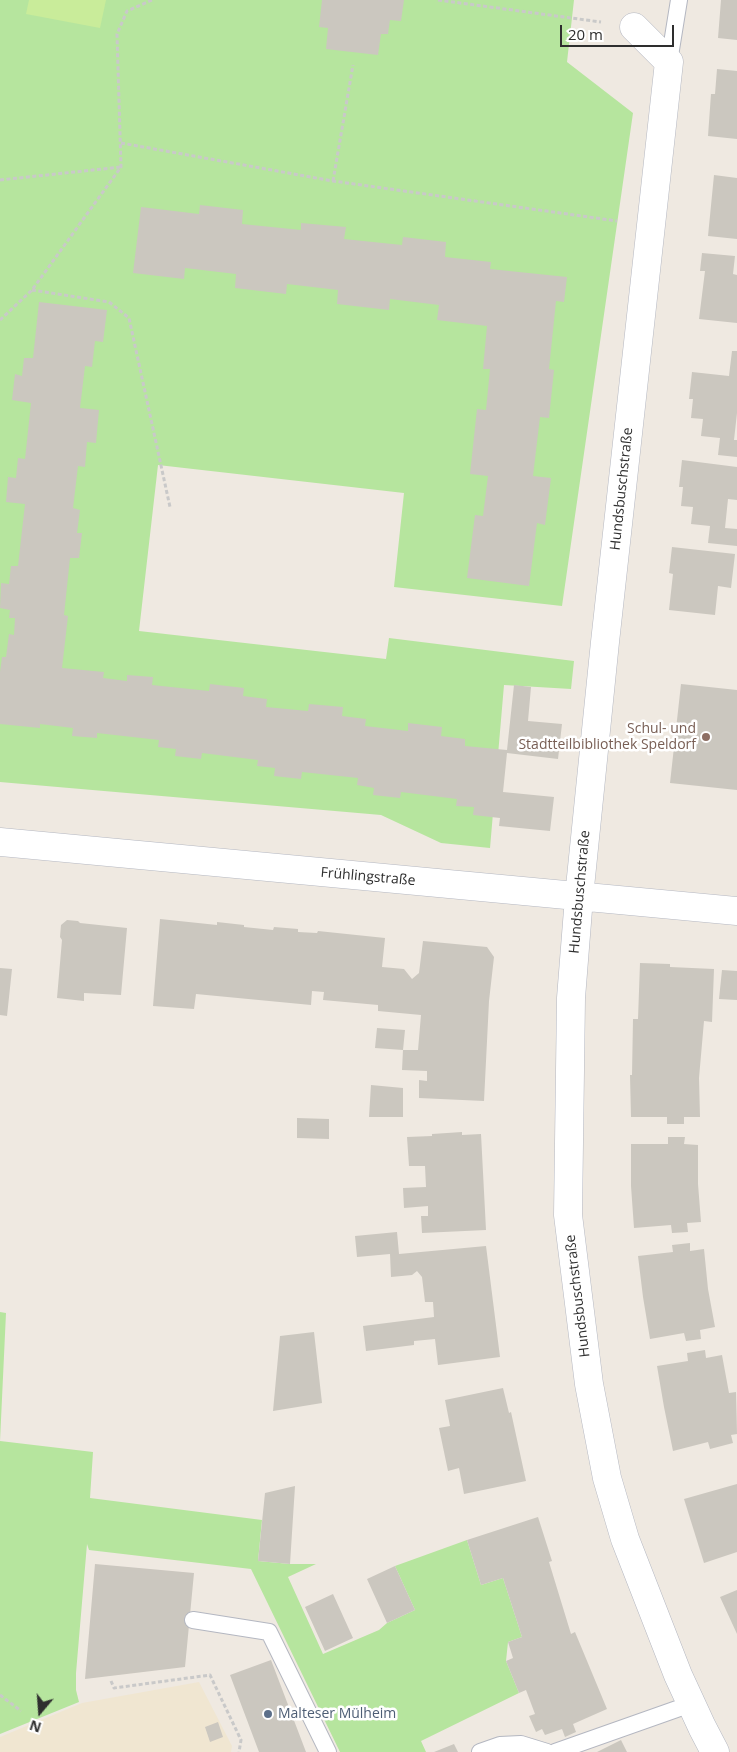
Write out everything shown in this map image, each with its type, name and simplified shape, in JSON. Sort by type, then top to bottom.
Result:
[{"type":"street","points":[[634,27],[669,62]]},
{"type":"street","name":"Hundsbuschstraße","points":[[669,62],[579,897],[571,998],[568,1215],[589,1384],[607,1478],[625,1539],[678,1675],[715,1752]]},
{"type":"street","name":"Frühlingstraße","points":[[0,842],[737,911]]},
{"type":"lane","points":[[669,62],[679,0]]},
{"type":"lane","points":[[193,1620],[269,1632],[328,1752]]},
{"type":"lane","points":[[554,1752],[691,1704]]},
{"type":"lane","points":[[480,1752],[500,1746],[521,1744],[546,1752]]},
{"type":"path","points":[[0,320],[32,290],[121,167],[117,34],[127,11],[152,0]]},
{"type":"path","points":[[438,0],[634,27]]},
{"type":"path","points":[[333,181],[353,65]]},
{"type":"path","points":[[121,143],[333,181],[651,226]]},
{"type":"path","points":[[0,180],[121,167]]},
{"type":"path","points":[[32,290],[109,302],[129,318],[170,507]]},
{"type":"path","points":[[111,1681],[114,1688],[210,1675],[241,1740],[239,1752]]},
{"type":"path","points":[[0,1695],[21,1711]]},
{"type":"shaded area","points":[[199,1682],[232,1746],[231,1752],[0,1752],[0,1737],[82,1703]]},
{"type":"green space","points":[[0,0],[574,0],[567,62],[633,113],[562,606],[394,587],[404,493],[158,465],[139,631],[386,659],[389,638],[574,661],[571,689],[504,685],[490,848],[441,843],[381,815],[0,782]]},
{"type":"green space","points":[[29,0],[106,0],[100,28],[26,14]]},
{"type":"green space","points":[[0,1312],[6,1313],[0,1441]]},
{"type":"green space","points":[[0,1441],[93,1452],[90,1498],[262,1520],[258,1561],[316,1564],[288,1577],[323,1654],[379,1630],[387,1623],[415,1610],[395,1566],[467,1540],[481,1585],[503,1578],[522,1637],[508,1642],[506,1661],[519,1693],[421,1741],[426,1752],[340,1752],[251,1569],[89,1550],[87,1544],[76,1673],[76,1690],[79,1702],[0,1734]]},
{"type":"building","points":[[322,0],[404,0],[401,21],[390,20],[388,34],[381,34],[378,55],[326,49],[328,28],[319,27]]},
{"type":"building","points":[[721,0],[737,0],[737,40],[718,38]]},
{"type":"building","points":[[717,69],[737,71],[737,139],[708,136],[711,94],[715,94]]},
{"type":"building","points":[[714,175],[737,178],[737,239],[708,236]]},
{"type":"building","points":[[200,205],[243,210],[242,224],[301,230],[301,223],[346,227],[344,239],[402,245],[403,237],[446,242],[445,257],[491,262],[490,269],[567,277],[564,302],[556,301],[549,369],[554,370],[549,418],[540,417],[533,476],[551,478],[545,525],[537,523],[529,586],[467,578],[475,515],[483,516],[488,476],[470,474],[477,409],[486,410],[490,369],[483,369],[487,326],[437,320],[439,305],[390,299],[389,310],[337,304],[338,290],[287,284],[286,294],[235,288],[236,274],[185,268],[184,279],[133,273],[141,207],[199,214]]},
{"type":"building","points":[[702,253],[735,256],[733,274],[737,275],[737,323],[699,319],[705,271],[700,271]]},
{"type":"building","points":[[39,302],[107,310],[103,342],[95,341],[92,367],[85,366],[80,408],[99,410],[96,443],[87,442],[85,467],[78,466],[73,508],[80,510],[77,533],[82,533],[79,558],[70,558],[64,615],[68,616],[62,668],[104,672],[103,678],[127,681],[127,675],[153,677],[152,685],[209,691],[210,684],[244,688],[243,696],[267,699],[266,707],[308,711],[309,704],[343,707],[342,716],[366,719],[365,726],[408,731],[408,723],[442,727],[441,736],[465,739],[465,746],[507,750],[514,685],[531,687],[528,721],[562,724],[558,759],[507,753],[503,792],[554,797],[550,831],[499,826],[500,818],[473,815],[474,807],[456,806],[457,799],[401,792],[400,798],[373,795],[374,788],[357,785],[358,778],[302,772],[301,779],[274,776],[275,768],[257,766],[258,760],[202,753],[201,759],[175,756],[176,749],[158,747],[159,740],[97,733],[97,738],[72,736],[73,728],[40,724],[40,728],[0,724],[0,672],[2,657],[6,657],[9,634],[14,635],[15,618],[9,618],[10,610],[0,608],[1,583],[9,584],[11,566],[18,566],[25,504],[6,502],[8,477],[16,478],[18,458],[25,459],[31,403],[12,400],[15,374],[22,376],[24,358],[33,358]]},
{"type":"building","points":[[732,351],[737,351],[737,413],[734,440],[737,440],[737,457],[718,455],[720,438],[701,436],[703,419],[691,418],[693,399],[689,399],[692,372],[729,376]]},
{"type":"building","points":[[682,460],[737,467],[737,500],[728,499],[725,528],[737,529],[737,546],[708,543],[710,526],[691,524],[693,507],[681,506],[683,487],[679,487]]},
{"type":"building","points":[[672,547],[735,554],[731,588],[718,586],[715,615],[669,610],[673,574],[669,573]]},
{"type":"building","name":"Schul- und Stadtteilbibliothek Speldorf","points":[[681,684],[737,690],[737,790],[670,783]]},
{"type":"building","points":[[160,919],[217,925],[217,922],[273,930],[274,927],[298,929],[298,932],[317,933],[318,931],[385,938],[382,967],[404,969],[412,979],[419,973],[423,941],[487,947],[494,957],[489,1001],[484,1101],[419,1098],[419,1080],[427,1081],[427,1071],[402,1070],[403,1050],[418,1050],[421,1015],[378,1011],[378,1005],[323,1000],[324,992],[312,991],[311,1005],[196,994],[194,1009],[153,1006]]},
{"type":"building","points":[[67,920],[127,928],[121,995],[84,993],[84,1001],[57,998],[62,940],[60,937],[61,925]]},
{"type":"building","points":[[640,963],[670,964],[670,967],[714,969],[712,1022],[704,1021],[699,1078],[700,1117],[684,1117],[684,1124],[667,1124],[667,1117],[631,1117],[630,1075],[632,1075],[633,1019],[638,1019]]},
{"type":"building","points":[[0,968],[12,969],[7,1016],[0,1015]]},
{"type":"building","points":[[722,970],[737,971],[737,1000],[719,999]]},
{"type":"building","points":[[377,1028],[405,1030],[403,1050],[375,1048]]},
{"type":"building","points":[[371,1085],[403,1088],[403,1117],[369,1117]]},
{"type":"building","points":[[297,1118],[329,1119],[329,1139],[297,1138]]},
{"type":"building","points":[[462,1132],[462,1135],[481,1134],[486,1230],[422,1233],[421,1216],[428,1216],[428,1206],[404,1208],[403,1188],[426,1187],[425,1166],[409,1166],[407,1137]]},
{"type":"building","points":[[668,1137],[685,1137],[684,1144],[698,1145],[698,1184],[701,1222],[687,1223],[688,1232],[672,1233],[671,1225],[634,1228],[631,1144],[668,1144]]},
{"type":"building","points":[[397,1232],[399,1254],[486,1246],[500,1357],[438,1365],[435,1339],[414,1341],[414,1345],[366,1351],[363,1326],[434,1317],[433,1302],[425,1302],[422,1277],[417,1271],[412,1275],[391,1277],[390,1254],[357,1257],[355,1236]]},
{"type":"building","points":[[690,1243],[690,1251],[704,1249],[708,1289],[715,1327],[700,1330],[701,1339],[686,1341],[684,1333],[650,1339],[638,1256],[673,1252],[672,1245]]},
{"type":"building","points":[[314,1332],[322,1403],[273,1411],[280,1336]]},
{"type":"building","points":[[705,1350],[706,1358],[722,1355],[729,1393],[736,1392],[737,1434],[731,1435],[733,1443],[710,1449],[708,1442],[673,1451],[657,1366],[688,1361],[687,1353]]},
{"type":"building","points":[[503,1388],[509,1413],[511,1412],[526,1481],[464,1494],[459,1468],[448,1471],[439,1428],[450,1426],[445,1400]]},
{"type":"building","points":[[737,1484],[737,1552],[704,1563],[684,1499]]},
{"type":"building","points":[[295,1486],[290,1564],[258,1561],[265,1493]]},
{"type":"building","points":[[538,1517],[552,1561],[549,1562],[571,1634],[575,1632],[607,1709],[573,1724],[576,1732],[565,1737],[562,1729],[545,1735],[542,1729],[536,1732],[529,1716],[535,1714],[526,1690],[519,1693],[506,1661],[513,1658],[508,1642],[522,1637],[503,1578],[481,1585],[467,1540]]},
{"type":"building","points":[[95,1564],[194,1573],[185,1667],[85,1679]]},
{"type":"building","points":[[395,1566],[415,1610],[387,1623],[367,1579]]},
{"type":"building","points":[[737,1590],[737,1634],[720,1597]]},
{"type":"building","points":[[333,1594],[353,1638],[325,1651],[305,1607]]},
{"type":"building","name":"Malteser Mülheim","points":[[271,1660],[306,1752],[259,1752],[230,1675]]},
{"type":"building","points":[[218,1722],[223,1737],[210,1742],[205,1727]]},
{"type":"building","points":[[621,1740],[627,1752],[597,1752]]},
{"type":"building","points":[[454,1744],[458,1752],[434,1752]]},
{"type":"place","name":"Schul- und Stadtteilbibliothek Speldorf","points":[[706,737]]},
{"type":"place","name":"Malteser Mülheim","points":[[268,1714]]}]
